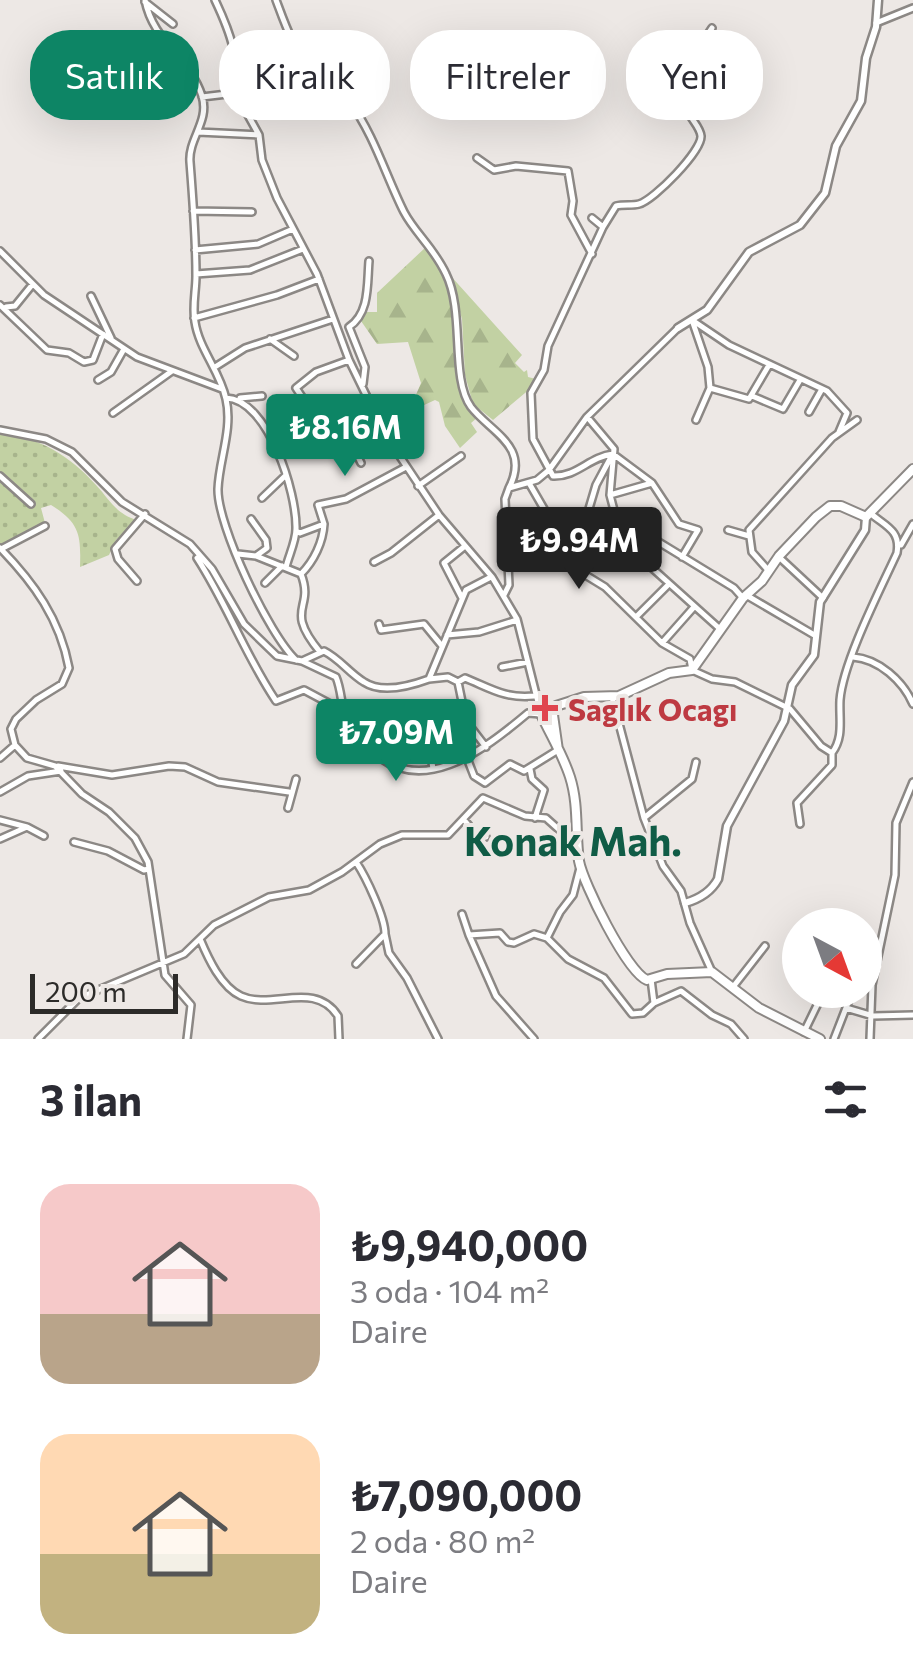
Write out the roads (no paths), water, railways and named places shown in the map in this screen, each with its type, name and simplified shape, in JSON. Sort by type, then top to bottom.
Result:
[{"type":"main road","points":[[558,750],[553,714],[556,706],[584,697],[612,697],[669,674],[692,670],[745,597],[830,506],[868,515],[913,469]]},
{"type":"main road","points":[[538,710],[570,774],[576,802],[580,868],[633,972],[650,979],[667,974],[712,972],[758,1008],[820,1039]]},
{"type":"street","points":[[215,0],[228,30]]},
{"type":"street","points":[[276,0],[288,34],[308,64],[349,99],[406,216],[435,250],[452,284],[459,320],[461,374],[470,406],[499,431],[515,460],[514,479],[505,499],[509,585],[504,595]]},
{"type":"street","points":[[509,488],[549,470],[587,417],[678,328],[707,310],[749,252],[800,225],[824,192],[836,146],[861,100],[878,0]]},
{"type":"street","points":[[145,1],[173,24]]},
{"type":"street","points":[[145,1],[155,30]]},
{"type":"street","points":[[876,23],[913,8]]},
{"type":"street","points":[[613,454],[592,459],[573,474],[553,476],[533,439],[531,393],[544,370],[548,346],[616,206],[649,199],[699,145],[700,133],[687,111],[686,83],[694,55],[712,28]]},
{"type":"street","points":[[199,92],[204,113],[189,155],[196,274],[194,318],[199,340],[215,367],[226,398],[227,428],[218,496],[259,609],[278,640],[299,661]]},
{"type":"street","points":[[202,97],[219,94]]},
{"type":"street","points":[[197,558],[276,700],[304,690],[334,706],[381,760],[433,769],[467,758],[528,713],[538,710],[517,619],[492,576],[418,486],[380,423],[350,360],[319,279],[267,173],[259,135],[251,120]]},
{"type":"street","points":[[198,132],[259,135]]},
{"type":"street","points":[[476,158],[494,170],[516,166],[568,171],[571,214],[592,254]]},
{"type":"street","points":[[194,212],[252,212]]},
{"type":"street","points":[[592,218],[603,227]]},
{"type":"street","points":[[195,250],[258,244],[293,229]]},
{"type":"street","points":[[196,274],[250,270],[304,248]]},
{"type":"street","points":[[0,251],[32,285],[111,340],[172,371],[222,388]]},
{"type":"street","points":[[362,387],[365,368],[349,327],[364,310],[369,262]]},
{"type":"street","points":[[194,318],[319,279]]},
{"type":"street","points":[[0,305],[15,306],[32,285]]},
{"type":"street","points":[[91,296],[111,340]]},
{"type":"street","points":[[0,305],[47,350],[68,353],[84,362],[93,360],[104,334]]},
{"type":"street","points":[[215,367],[245,348],[334,319]]},
{"type":"street","points":[[692,320],[768,365],[822,389],[847,413],[839,432]]},
{"type":"street","points":[[692,320],[708,367],[710,388],[696,420]]},
{"type":"street","points":[[270,338],[294,356]]},
{"type":"street","points":[[98,380],[111,372],[124,348]]},
{"type":"street","points":[[312,412],[296,388],[316,372],[350,360]]},
{"type":"street","points":[[710,388],[746,400],[768,365]]},
{"type":"street","points":[[113,413],[172,371]]},
{"type":"street","points":[[752,396],[783,408],[800,380]]},
{"type":"street","points":[[809,412],[822,389]]},
{"type":"street","points":[[226,398],[262,396]]},
{"type":"street","points":[[237,398],[267,428],[292,492],[296,531],[284,567],[265,583]]},
{"type":"street","points":[[587,417],[614,449],[610,494],[622,541],[720,630]]},
{"type":"street","points":[[769,571],[752,552],[749,530],[839,432],[857,420]]},
{"type":"street","points":[[350,440],[380,423]]},
{"type":"street","points":[[0,430],[46,439],[72,452],[122,502],[173,531],[200,554],[244,624],[261,642],[277,656],[336,677],[345,717]]},
{"type":"street","points":[[345,432],[361,463]]},
{"type":"street","points":[[613,454],[652,483],[679,524],[698,530],[682,557]]},
{"type":"street","points":[[564,542],[588,512],[596,484],[613,454]]},
{"type":"street","points":[[418,486],[461,456]]},
{"type":"street","points":[[301,574],[311,564],[324,534],[318,505],[346,499],[406,467]]},
{"type":"street","points":[[0,476],[30,504]]},
{"type":"street","points":[[262,498],[285,476]]},
{"type":"street","points":[[529,482],[573,559],[574,568],[605,587],[662,643],[690,659],[692,670],[712,679],[735,682],[789,708],[832,754]]},
{"type":"street","points":[[610,494],[652,483]]},
{"type":"street","points":[[136,581],[115,550],[146,514]]},
{"type":"street","points":[[374,562],[439,514]]},
{"type":"street","points":[[685,903],[697,900],[714,886],[728,826],[789,708],[792,685],[814,656],[822,598],[864,530],[868,515],[896,533],[900,540],[898,552]]},
{"type":"street","points":[[251,518],[268,548],[256,556]]},
{"type":"street","points":[[296,531],[324,524]]},
{"type":"street","points":[[573,559],[616,524]]},
{"type":"street","points":[[800,824],[797,803],[832,766],[832,754],[840,740],[840,700],[846,669],[913,524]]},
{"type":"street","points":[[45,526],[1,549],[48,605],[69,668],[62,684],[36,700],[16,719],[11,729],[14,746],[27,758],[58,769],[112,775],[185,767],[218,782],[290,792]]},
{"type":"street","points":[[728,530],[749,536]]},
{"type":"street","points":[[657,541],[816,636]]},
{"type":"street","points":[[462,599],[444,562],[465,546]]},
{"type":"street","points":[[238,554],[256,556],[301,574]]},
{"type":"street","points":[[779,557],[822,598]]},
{"type":"street","points":[[301,574],[306,591],[299,620],[304,634],[320,652],[339,659],[366,684],[384,688],[448,677],[458,682]]},
{"type":"street","points":[[429,679],[462,599],[474,583],[492,576]]},
{"type":"street","points":[[637,616],[669,584]]},
{"type":"street","points":[[662,643],[694,607]]},
{"type":"street","points":[[447,634],[479,632],[517,619]]},
{"type":"street","points":[[379,624],[381,630],[424,624],[442,646]]},
{"type":"street","points":[[858,643],[864,658]]},
{"type":"street","points":[[299,661],[320,652]]},
{"type":"street","points":[[853,656],[864,658],[904,685],[913,704]]},
{"type":"street","points":[[502,667],[528,662]]},
{"type":"street","points":[[458,682],[464,678],[516,698],[534,696]]},
{"type":"street","points":[[458,682],[465,717],[486,746]]},
{"type":"street","points":[[612,697],[644,818],[662,866],[676,882],[712,972]]},
{"type":"street","points":[[433,769],[430,750],[458,719],[465,717]]},
{"type":"street","points":[[0,758],[14,746]]},
{"type":"street","points":[[38,1039],[79,998],[184,954],[200,939],[205,928],[269,898],[309,890],[380,844],[402,835],[448,835],[483,798],[485,783],[510,764],[524,771],[558,750]]},
{"type":"street","points":[[467,758],[474,776],[485,783]]},
{"type":"street","points":[[644,818],[692,779],[696,762]]},
{"type":"street","points":[[0,792],[28,776],[58,769]]},
{"type":"street","points":[[58,769],[82,794],[122,824],[150,870],[164,975],[191,1005],[187,1039]]},
{"type":"street","points":[[530,769],[532,778],[544,790],[534,818]]},
{"type":"street","points":[[422,770],[426,782]]},
{"type":"street","points":[[288,808],[296,779]]},
{"type":"street","points":[[870,1039],[872,985],[895,875],[896,823],[913,782]]},
{"type":"street","points":[[483,798],[534,818],[546,818],[565,835],[576,839]]},
{"type":"street","points":[[0,820],[44,836]]},
{"type":"street","points":[[464,820],[475,832],[486,836]]},
{"type":"street","points":[[0,838],[27,827]]},
{"type":"street","points":[[74,842],[92,845],[150,870]]},
{"type":"street","points":[[356,862],[385,924],[390,954],[407,978],[438,1039]]},
{"type":"street","points":[[547,938],[574,894],[580,868]]},
{"type":"street","points":[[375,920],[379,913]]},
{"type":"street","points":[[462,914],[496,996],[534,1039]]},
{"type":"street","points":[[356,964],[386,934]]},
{"type":"street","points":[[469,935],[500,934],[514,943],[534,934],[547,938],[568,959],[604,978],[632,1014],[643,1013],[681,991],[712,1016],[731,1024],[744,1039]]},
{"type":"street","points":[[200,939],[208,958],[236,994],[256,1000],[295,996],[323,1002],[338,1016],[339,1039]]},
{"type":"street","points":[[733,987],[765,946]]},
{"type":"street","points":[[650,979],[654,1004]]},
{"type":"street","points":[[804,1032],[816,1008]]},
{"type":"street","points":[[834,1039],[846,1008]]},
{"type":"street","points":[[852,1008],[873,1016],[913,1014]]},
{"type":"place","name":"Saglık Ocagı","points":[[545,708]]},
{"type":"district","name":"Konak Mah.","points":[[573,839]]}]
